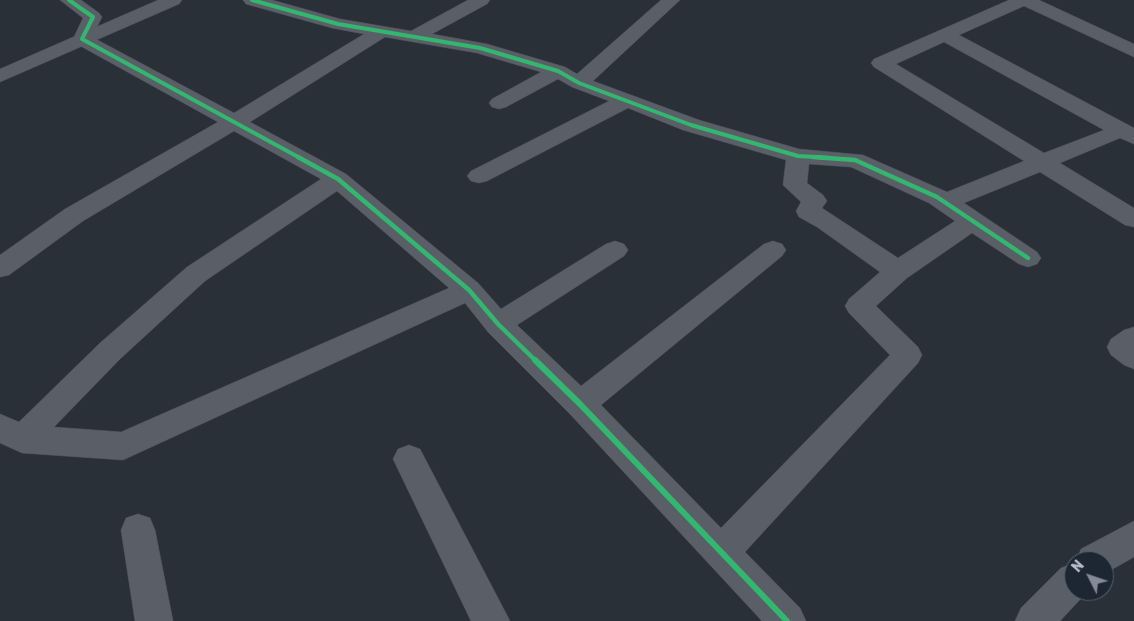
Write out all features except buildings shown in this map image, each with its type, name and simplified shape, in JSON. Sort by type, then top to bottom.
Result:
[{"type":"street","points":[[69,0],[93,17]]},
{"type":"street","points":[[52,34],[135,0]]},
{"type":"street","points":[[0,76],[173,0]]},
{"type":"street","points":[[252,0],[338,24],[480,48],[558,72],[579,83],[691,125],[798,156],[855,160],[945,202],[1028,258]]},
{"type":"street","points":[[414,37],[480,0]]},
{"type":"street","points":[[579,83],[671,0]]},
{"type":"street","points":[[1134,51],[1024,0],[882,63],[1134,219]]},
{"type":"street","points":[[82,39],[93,17]]},
{"type":"street","points":[[0,268],[74,214],[234,122],[382,31]]},
{"type":"street","points":[[944,35],[1128,134]]},
{"type":"street","points":[[82,39],[338,180],[469,290],[498,324],[580,404],[788,621]]},
{"type":"street","points":[[499,103],[558,72]]},
{"type":"street","points":[[478,176],[626,101]]},
{"type":"street","points":[[945,202],[1041,163],[1128,134]]},
{"type":"street","points":[[798,156],[796,185],[815,201],[808,212],[826,221],[898,271]]},
{"type":"street","points":[[11,433],[110,351],[196,274],[338,180]]},
{"type":"street","points":[[722,552],[908,355],[859,306],[898,271],[972,220]]},
{"type":"street","points":[[498,324],[615,250]]},
{"type":"street","points":[[580,404],[772,250]]},
{"type":"street","points":[[11,433],[123,446],[469,290]]},
{"type":"street","points":[[1134,338],[1121,347],[1134,357]]},
{"type":"street","points":[[410,459],[491,621]]},
{"type":"street","points":[[138,530],[154,621]]},
{"type":"street","points":[[1111,551],[1134,538]]},
{"type":"street","points":[[1034,621],[1064,590]]},
{"type":"cycle path","points":[[69,0],[93,17],[82,39],[338,179],[469,290],[498,324],[580,404],[787,621]]},
{"type":"cycle path","points":[[252,0],[338,24],[480,48],[558,71],[579,83],[691,125],[798,156],[855,160],[937,197],[1028,258]]}]
